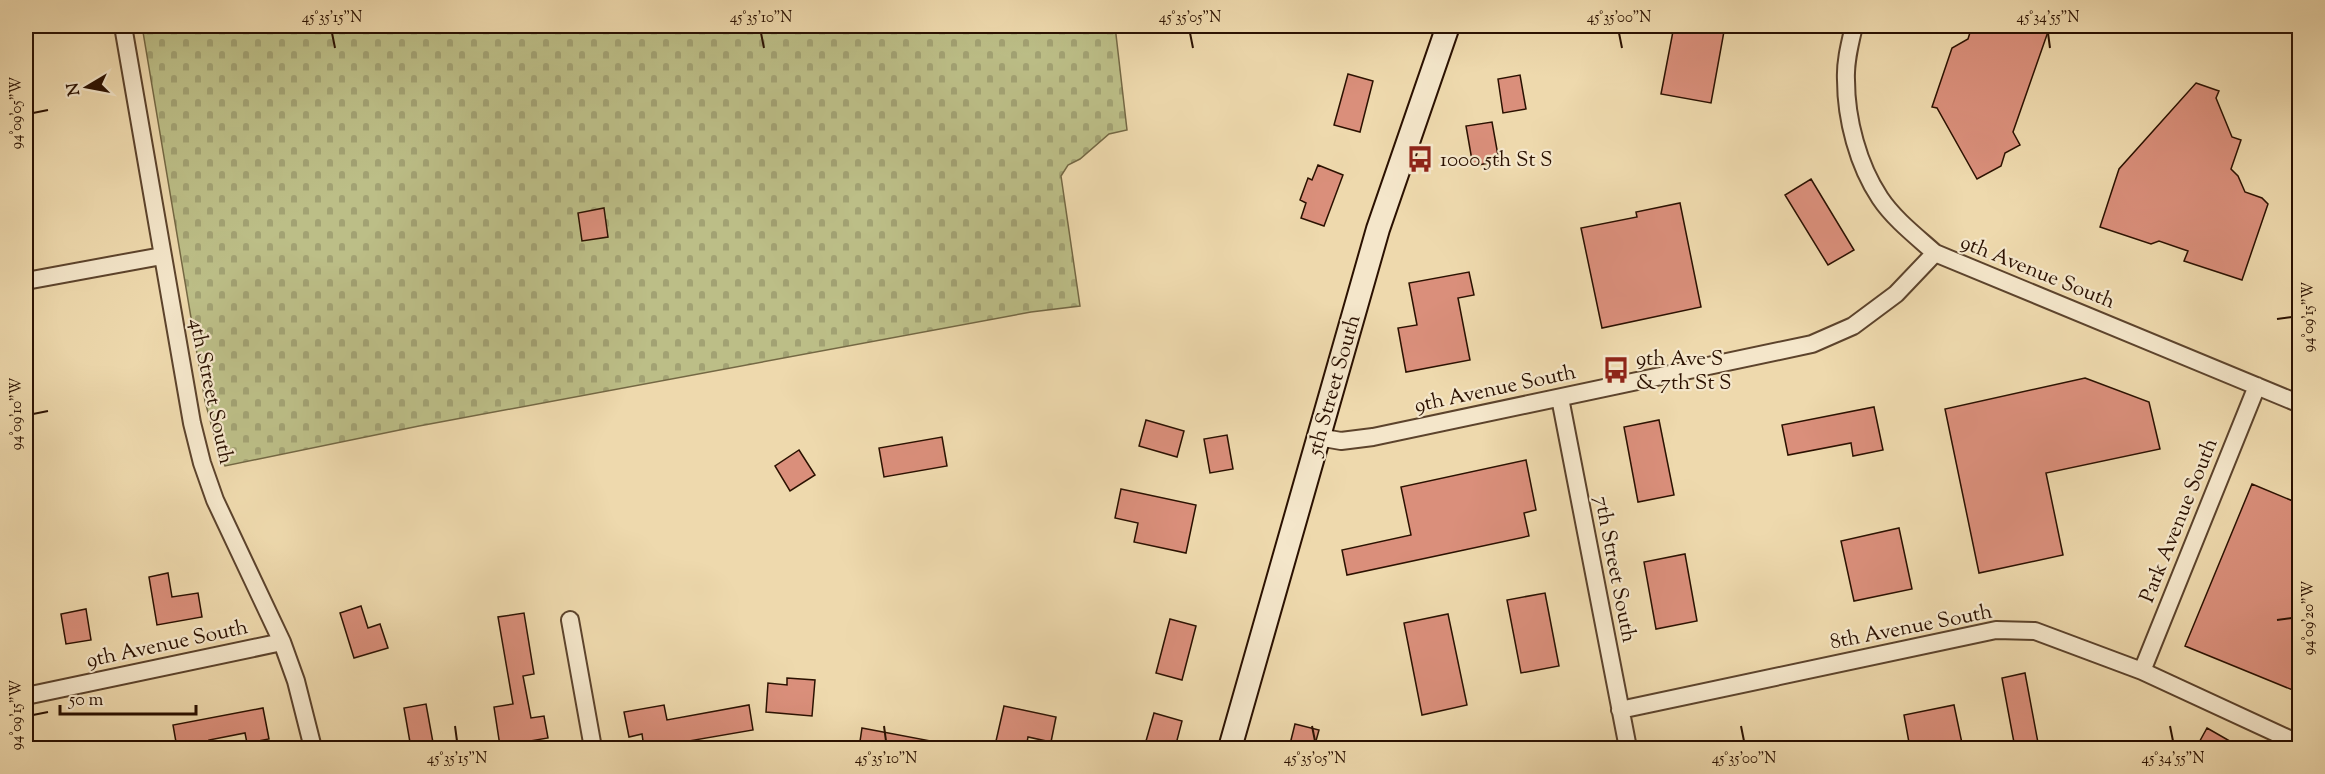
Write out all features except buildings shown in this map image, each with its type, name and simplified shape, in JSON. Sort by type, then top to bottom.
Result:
[{"type":"street","name":"4th Street South","points":[[123,26],[192,423],[202,463],[215,500],[282,642],[296,681],[313,748]]},
{"type":"street","name":"5th Street South","points":[[1230,748],[1378,229],[1448,26]]},
{"type":"street","points":[[1854,26],[1848,50],[1846,80],[1851,122],[1862,163],[1880,198],[1908,230],[1935,253]]},
{"type":"street","name":"9th Avenue South","points":[[1318,437],[1341,441],[1373,437],[1812,344],[1853,326],[1896,294],[1935,253],[2300,404]]},
{"type":"street","points":[[26,281],[162,256]]},
{"type":"street","name":"Park Avenue South","points":[[2142,671],[2257,386]]},
{"type":"street","name":"7th Street South","points":[[1560,398],[1628,748]]},
{"type":"street","points":[[570,620],[593,748]]},
{"type":"street","name":"8th Avenue South","points":[[1620,710],[1996,630],[2035,631],[2142,671],[2300,744]]},
{"type":"street","name":"9th Avenue South","points":[[26,696],[282,642]]},
{"type":"green space","points":[[142,26],[1115,26],[1127,130],[1109,134],[1080,159],[1068,165],[1061,176],[1080,306],[1031,312],[419,426],[225,466],[205,401]]},
{"type":"place","name":"1000 5th St S","points":[[1420,159]]},
{"type":"place","name":"9th Ave S & 7th St S","points":[[1616,370]]}]
